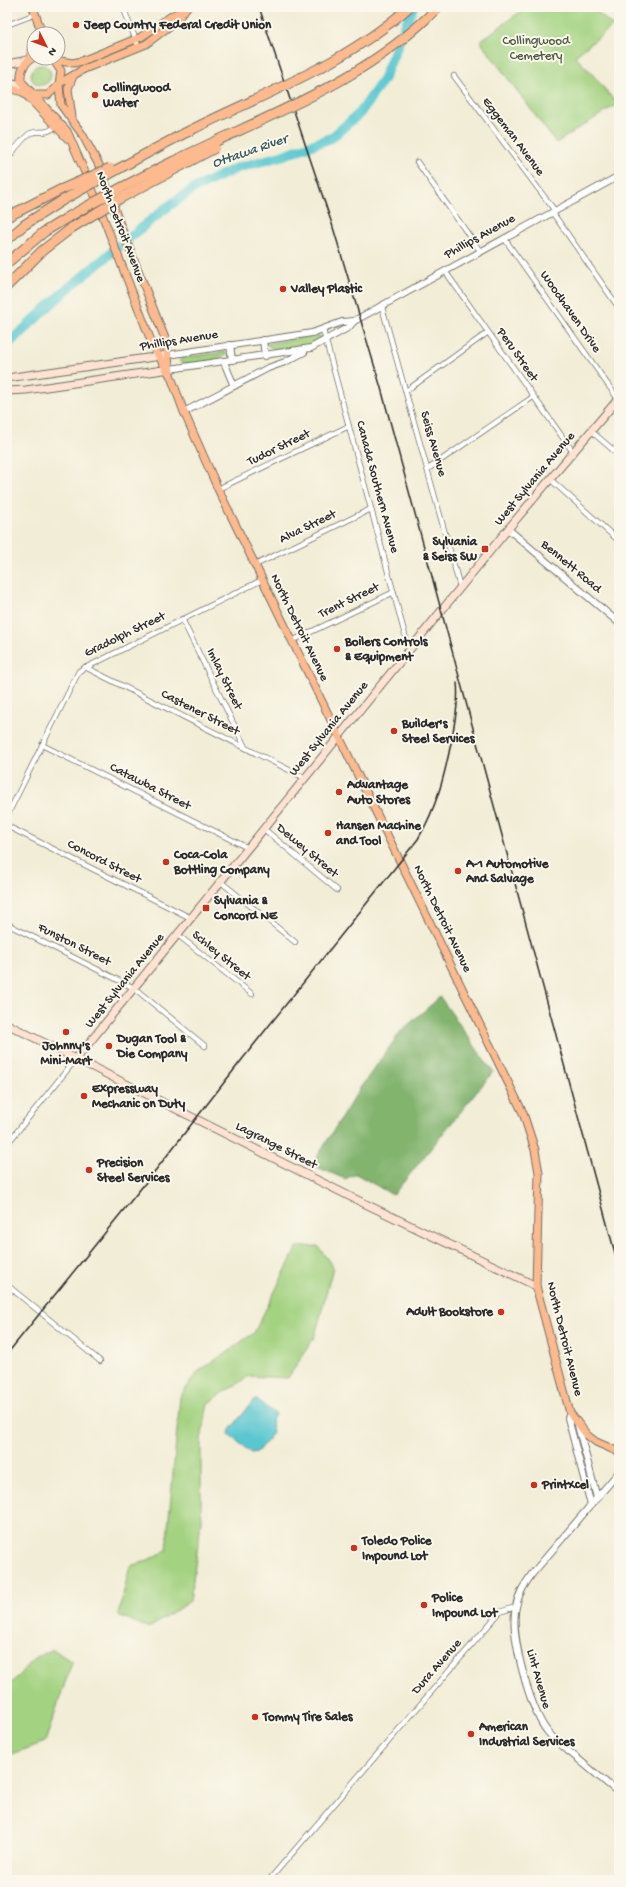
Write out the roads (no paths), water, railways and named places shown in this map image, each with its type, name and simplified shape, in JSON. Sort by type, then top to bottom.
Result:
[{"type":"highway","points":[[7,217],[60,190],[157,147],[323,67],[356,47],[409,7]]},
{"type":"highway","points":[[7,286],[43,250],[73,227],[119,199],[332,85],[371,62],[404,38],[438,7]]},
{"type":"highway","points":[[7,263],[44,232],[70,216],[171,162],[268,118]]},
{"type":"highway","points":[[7,240],[24,225],[63,200],[157,147]]},
{"type":"main road","points":[[66,61],[78,62],[136,40],[173,15],[185,9]]},
{"type":"main road","points":[[33,95],[48,95],[73,75],[91,66],[139,48],[167,30],[185,9]]},
{"type":"main road","points":[[34,10],[38,26]]},
{"type":"main road","points":[[7,64],[26,60]]},
{"type":"main road","points":[[7,82],[23,85],[20,76],[21,70],[26,64]]},
{"type":"main road","name":"North Detroit Avenue","points":[[57,66],[61,71],[60,84],[62,106],[72,119],[99,165],[119,222],[166,341],[168,369]]},
{"type":"main road","points":[[72,119],[68,89],[73,75]]},
{"type":"main road","name":"North Detroit Avenue","points":[[23,85],[61,123],[72,143],[93,191],[153,346],[168,369],[184,412],[218,489],[528,1125],[535,1150],[539,1173],[536,1286],[570,1413],[596,1442],[619,1452]]},
{"type":"main road","points":[[7,88],[22,92],[72,143]]},
{"type":"main road","name":"Phillips Avenue","points":[[7,378],[168,355]]},
{"type":"main road","name":"Phillips Avenue","points":[[7,391],[26,390],[168,369]]},
{"type":"main road","name":"West Sylvania Avenue","points":[[76,1059],[460,587],[619,399]]},
{"type":"main road","name":"Lagrange Street","points":[[7,1024],[349,1196],[536,1286]]},
{"type":"street","points":[[123,7],[139,48]]},
{"type":"street","points":[[7,25],[34,10]]},
{"type":"street","name":"Eggeman Avenue","points":[[454,76],[553,211],[619,308]]},
{"type":"street","points":[[7,159],[28,135],[34,132],[47,132],[56,126]]},
{"type":"street","points":[[417,162],[480,251]]},
{"type":"street","name":"Phillips Avenue","points":[[184,412],[268,368],[285,362],[326,341],[349,327],[354,322],[445,270],[619,176]]},
{"type":"street","name":"Woodhaven Drive","points":[[504,238],[619,399]]},
{"type":"street","name":"Peru Street","points":[[445,270],[487,332],[573,452]]},
{"type":"street","name":"Seiss Avenue","points":[[382,307],[460,587]]},
{"type":"street","name":"Phillips Avenue","points":[[168,355],[323,330],[342,322],[354,322]]},
{"type":"street","name":"Canada Southern Avenue","points":[[323,330],[409,650]]},
{"type":"street","points":[[406,391],[487,332]]},
{"type":"street","points":[[263,340],[265,356]]},
{"type":"street","points":[[230,345],[232,360]]},
{"type":"street","name":"Phillips Avenue","points":[[168,369],[265,356],[311,348]]},
{"type":"street","points":[[224,362],[234,386]]},
{"type":"street","points":[[428,469],[533,397]]},
{"type":"street","name":"Tudor Street","points":[[218,489],[349,426]]},
{"type":"street","points":[[591,431],[619,455]]},
{"type":"street","points":[[550,479],[619,541]]},
{"type":"street","name":"Alva Street","points":[[255,565],[371,508]]},
{"type":"street","name":"Bennett Road","points":[[508,529],[619,623]]},
{"type":"street","name":"Gradolph Street","points":[[7,816],[79,671],[84,667],[262,580]]},
{"type":"street","name":"Trent Street","points":[[292,641],[394,592]]},
{"type":"street","name":"Imlay Street","points":[[182,619],[246,748]]},
{"type":"street","name":"Castener Street","points":[[84,667],[305,778]]},
{"type":"street","name":"Catawba Street","points":[[42,745],[248,848]]},
{"type":"street","name":"Concord Street","points":[[7,826],[191,918]]},
{"type":"street","name":"Dewey Street","points":[[264,829],[337,890]]},
{"type":"street","points":[[221,882],[296,942]]},
{"type":"street","name":"Funston Street","points":[[7,924],[134,988],[205,1046]]},
{"type":"street","name":"Schley Street","points":[[178,935],[252,994]]},
{"type":"street","points":[[7,1144],[76,1059]]},
{"type":"street","points":[[7,1285],[100,1361]]},
{"type":"street","points":[[570,1413],[568,1418],[591,1505]]},
{"type":"street","points":[[577,1422],[597,1498]]},
{"type":"street","points":[[515,1607],[522,1590],[532,1574],[619,1472]]},
{"type":"street","name":"Lint Avenue","points":[[515,1607],[514,1624],[516,1643],[534,1708],[539,1719],[555,1740],[619,1793]]},
{"type":"street","name":"Dura Avenue","points":[[269,1880],[500,1612],[515,1607]]},
{"type":"water","points":[[254,1400],[257,1400],[275,1414],[271,1422],[273,1433],[257,1452],[251,1453],[229,1434],[230,1430]]},
{"type":"waterway","name":"Ottawa River","points":[[7,345],[66,290],[162,211],[193,189],[237,168],[281,156],[331,138],[360,113],[383,80],[413,7]]},
{"type":"railway","points":[[259,7],[332,224],[381,388],[619,1268]]},
{"type":"railway","points":[[7,1354],[151,1176],[418,839],[425,827],[440,790],[452,738],[456,710],[457,683]]},
{"type":"place","name":"Jeep Country Federal Credit Union","points":[[76,25]]},
{"type":"place","name":"Collingwood Water","points":[[95,95]]},
{"type":"place","name":"Valley Plastic","points":[[283,289]]},
{"type":"place","name":"Sylvania & Seiss SW","points":[[485,549]]},
{"type":"place","name":"Boilers Controls & Equipment","points":[[337,649]]},
{"type":"place","name":"Builder's Steel Services","points":[[394,731]]},
{"type":"place","name":"Advantage Auto Stores","points":[[339,792]]},
{"type":"place","name":"Hansen Machine and Tool","points":[[328,833]]},
{"type":"place","name":"Coca-Cola Bottling Company","points":[[166,862]]},
{"type":"place","name":"A-1 Automotive And Salvage","points":[[458,871]]},
{"type":"place","name":"Sylvania & Concord NE","points":[[206,908]]},
{"type":"place","name":"Johnny's Mini-Mart","points":[[66,1032]]},
{"type":"place","name":"Dugan Tool & Die Company","points":[[109,1046]]},
{"type":"place","name":"Expressway Mechanic on Duty","points":[[84,1096]]},
{"type":"place","name":"Precision Steel Services","points":[[89,1170]]},
{"type":"place","name":"Adult Bookstore","points":[[501,1312]]},
{"type":"place","name":"PrintXcel","points":[[534,1485]]},
{"type":"place","name":"Toledo Police Impound Lot","points":[[354,1548]]},
{"type":"place","name":"Police Impound Lot","points":[[424,1605]]},
{"type":"place","name":"Tommy Tire Sales","points":[[255,1717]]},
{"type":"place","name":"American Industrial Services","points":[[471,1734]]},
{"type":"park label","name":"Collingwood Cemetery","points":[[536,48]]}]
